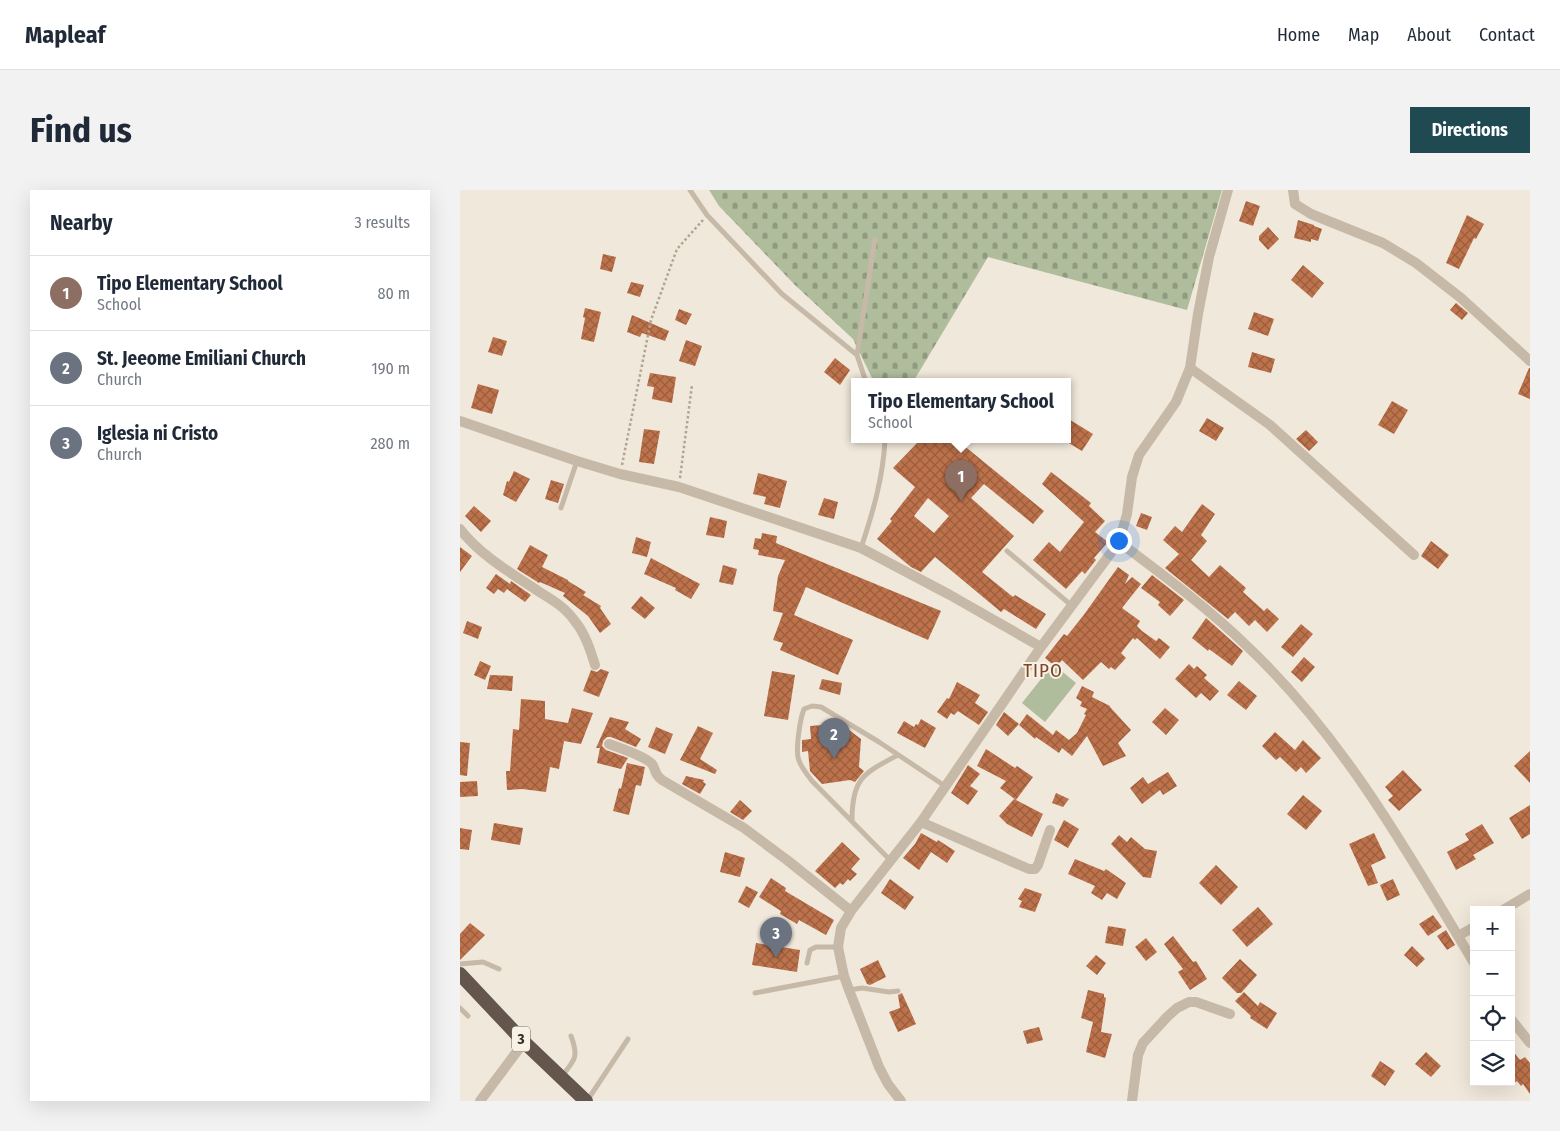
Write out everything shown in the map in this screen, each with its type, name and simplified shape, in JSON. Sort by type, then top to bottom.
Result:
[{"type":"highway","name":"3","points":[[460,974],[524,1042],[586,1101]]},
{"type":"street","points":[[901,1101],[888,1084],[879,1067],[844,976],[838,948],[841,928],[851,911],[921,822],[1041,647],[1119,542],[1127,514],[1132,477],[1139,455],[1176,402],[1190,368],[1209,257],[1228,190]]},
{"type":"street","points":[[1293,190],[1295,204],[1310,214],[1384,243],[1441,281],[1493,325],[1530,361]]},
{"type":"street","points":[[1190,368],[1270,425],[1414,555]]},
{"type":"street","points":[[460,420],[577,462],[620,474],[679,486],[861,548],[1041,647]]},
{"type":"street","points":[[461,531],[497,563],[560,606],[573,618],[589,646],[595,665]]},
{"type":"street","points":[[1119,542],[1209,612],[1248,646],[1310,714],[1365,788],[1470,956]]},
{"type":"street","points":[[609,744],[644,758],[653,765],[656,775],[662,780],[744,828],[851,911]]},
{"type":"street","points":[[921,822],[1029,869],[1035,869],[1038,865],[1050,830]]},
{"type":"street","points":[[1510,906],[1530,894]]},
{"type":"street","points":[[1458,936],[1470,929]]},
{"type":"street","points":[[1132,1101],[1138,1054],[1143,1042],[1177,1008],[1189,1002],[1196,1002],[1230,1014]]},
{"type":"street","points":[[1515,1024],[1530,1043]]},
{"type":"street","points":[[481,1100],[524,1042]]},
{"type":"lane","points":[[690,190],[707,215],[782,294],[857,355]]},
{"type":"lane","points":[[865,378],[857,355],[875,239]]},
{"type":"lane","points":[[861,548],[876,500],[884,466],[886,443]]},
{"type":"lane","points":[[561,508],[577,462]]},
{"type":"lane","points":[[1007,552],[1071,605]]},
{"type":"lane","points":[[892,861],[812,781],[798,757],[801,717],[804,710],[812,706],[821,707],[945,786]]},
{"type":"lane","points":[[852,820],[854,791],[859,782],[868,772],[898,755]]},
{"type":"lane","points":[[807,963],[810,950],[816,947],[838,948]]},
{"type":"lane","points":[[460,964],[483,962],[499,970]]},
{"type":"lane","points":[[755,993],[844,976]]},
{"type":"lane","points":[[849,990],[862,988],[890,992],[898,991]]},
{"type":"lane","points":[[460,1008],[468,1016]]},
{"type":"lane","points":[[561,1077],[576,1057],[576,1050],[571,1036]]},
{"type":"lane","points":[[586,1101],[628,1039]]},
{"type":"path","points":[[620,474],[651,320],[677,250],[707,215]]},
{"type":"path","points":[[679,486],[692,385]]},
{"type":"green space","points":[[709,190],[1222,190],[1187,310],[988,257],[915,378],[872,378],[853,339],[795,285],[719,206]]},
{"type":"green space","points":[[1053,664],[1076,683],[1045,722],[1022,703]]},
{"type":"building","points":[[1246,201],[1260,206],[1253,226],[1239,221]]},
{"type":"building","points":[[1467,215],[1484,224],[1476,239],[1474,238],[1459,269],[1446,263]]},
{"type":"building","points":[[1298,220],[1322,229],[1318,241],[1311,239],[1311,242],[1294,238]]},
{"type":"building","points":[[1268,227],[1279,239],[1268,250],[1259,240],[1259,236]]},
{"type":"building","points":[[603,254],[616,257],[612,272],[600,269]]},
{"type":"building","points":[[1303,265],[1324,283],[1312,298],[1291,280]]},
{"type":"building","points":[[631,282],[644,285],[640,297],[627,293]]},
{"type":"building","points":[[1456,303],[1468,313],[1462,320],[1450,310]]},
{"type":"building","points":[[585,308],[601,312],[594,342],[581,339]]},
{"type":"building","points":[[679,309],[692,314],[686,325],[675,320]]},
{"type":"building","points":[[1254,312],[1274,319],[1268,336],[1248,329]]},
{"type":"building","points":[[632,315],[669,331],[665,341],[642,333],[640,337],[627,332]]},
{"type":"building","points":[[493,337],[507,341],[502,356],[488,352]]},
{"type":"building","points":[[686,340],[702,346],[695,366],[679,361]]},
{"type":"building","points":[[1252,352],[1275,359],[1271,373],[1248,367]]},
{"type":"building","points":[[835,358],[850,370],[840,385],[824,372]]},
{"type":"building","points":[[1530,368],[1530,399],[1518,394]]},
{"type":"building","points":[[650,373],[676,377],[672,403],[652,399],[654,387],[647,386]]},
{"type":"building","points":[[478,384],[499,390],[492,414],[471,408]]},
{"type":"building","points":[[1392,401],[1408,410],[1394,434],[1378,425]]},
{"type":"building","points":[[1207,418],[1224,428],[1216,441],[1199,431]]},
{"type":"building","points":[[1071,420],[1093,434],[1082,451],[1069,443],[1071,443]]},
{"type":"building","points":[[644,429],[660,431],[654,464],[639,462]]},
{"type":"building","points":[[1306,430],[1318,442],[1309,451],[1296,439]]},
{"type":"building","points":[[917,443],[961,443],[1044,511],[1033,524],[984,484],[971,498],[1014,536],[982,572],[1013,597],[1015,595],[1046,614],[1036,629],[1004,609],[1001,612],[935,557],[921,572],[911,567],[877,539],[915,487],[893,468]],"holes":[[[928,498],[949,516],[934,533],[914,516]]]},
{"type":"building","points":[[514,471],[530,479],[516,502],[503,495],[507,481],[509,482]]},
{"type":"building","points":[[1051,472],[1091,503],[1089,506],[1105,521],[1095,532],[1108,542],[1094,558],[1096,560],[1085,574],[1082,571],[1066,589],[1033,560],[1049,542],[1060,552],[1084,522],[1042,484]]},
{"type":"building","points":[[758,473],[787,481],[780,508],[764,504],[766,497],[753,494]]},
{"type":"building","points":[[551,480],[564,484],[558,503],[545,499]]},
{"type":"building","points":[[824,498],[838,502],[834,519],[818,515]]},
{"type":"building","points":[[1202,504],[1215,514],[1201,535],[1207,541],[1191,560],[1209,577],[1220,565],[1246,588],[1243,592],[1264,611],[1267,608],[1279,619],[1267,632],[1255,620],[1249,626],[1235,612],[1228,619],[1165,568],[1179,554],[1163,540],[1175,526],[1182,532]]},
{"type":"building","points":[[474,506],[491,521],[481,532],[465,516]]},
{"type":"building","points":[[1141,513],[1152,517],[1147,530],[1136,526]]},
{"type":"building","points":[[710,517],[727,521],[724,538],[706,535]]},
{"type":"building","points":[[762,533],[777,536],[776,543],[941,611],[928,640],[806,587],[794,615],[853,640],[838,675],[780,650],[783,643],[773,640],[783,613],[773,611],[778,576],[785,560],[758,555],[759,550],[753,549],[755,538],[761,539]]},
{"type":"building","points":[[636,537],[651,542],[647,557],[632,553]]},
{"type":"building","points":[[1431,541],[1449,555],[1438,569],[1421,556]]},
{"type":"building","points":[[530,545],[548,555],[542,567],[568,580],[586,592],[583,595],[601,606],[600,608],[611,624],[600,633],[588,616],[563,596],[565,593],[539,583],[517,569]]},
{"type":"building","points":[[460,547],[472,556],[460,572]]},
{"type":"building","points":[[651,558],[700,584],[691,599],[675,590],[676,588],[644,574]]},
{"type":"building","points":[[723,565],[737,569],[733,585],[719,582]]},
{"type":"building","points":[[1118,567],[1129,575],[1125,584],[1132,577],[1141,584],[1122,608],[1140,621],[1137,626],[1142,631],[1156,641],[1159,638],[1170,647],[1160,659],[1137,638],[1135,640],[1133,638],[1121,653],[1126,658],[1115,670],[1111,667],[1109,669],[1101,662],[1083,680],[1062,660],[1056,667],[1045,658],[1064,634],[1067,636]]},
{"type":"building","points":[[496,574],[510,584],[511,581],[531,595],[525,602],[507,589],[504,593],[498,589],[494,594],[486,588]]},
{"type":"building","points":[[1152,575],[1184,600],[1170,616],[1158,605],[1160,602],[1141,588]]},
{"type":"building","points":[[641,596],[655,608],[645,619],[631,608]]},
{"type":"building","points":[[1206,618],[1243,651],[1232,666],[1192,638]]},
{"type":"building","points":[[467,621],[482,627],[478,639],[463,633]]},
{"type":"building","points":[[1301,624],[1313,634],[1293,657],[1281,647]]},
{"type":"building","points":[[1304,657],[1315,667],[1302,682],[1291,672]]},
{"type":"building","points":[[480,661],[491,666],[485,680],[474,675]]},
{"type":"building","points":[[1189,664],[1194,669],[1197,666],[1207,675],[1204,678],[1219,691],[1210,701],[1201,693],[1196,698],[1175,679]]},
{"type":"building","points":[[601,669],[609,672],[599,697],[583,691],[591,670],[597,672]]},
{"type":"building","points":[[772,671],[795,675],[788,720],[764,716]]},
{"type":"building","points":[[490,675],[513,676],[512,691],[487,689]]},
{"type":"building","points":[[822,679],[842,683],[840,695],[819,689]]},
{"type":"building","points":[[1239,681],[1257,696],[1246,710],[1227,695]]},
{"type":"building","points":[[957,682],[980,695],[975,703],[988,712],[979,725],[958,711],[954,715],[951,713],[947,719],[937,712],[947,698],[949,699]]},
{"type":"building","points":[[1082,686],[1094,692],[1092,697],[1110,706],[1131,730],[1118,743],[1126,756],[1103,766],[1087,736],[1072,756],[1062,748],[1059,753],[1036,737],[1035,739],[1019,725],[1027,714],[1053,735],[1056,730],[1069,740],[1077,733],[1086,715],[1084,714],[1087,709],[1080,706],[1082,702],[1076,698]]},
{"type":"building","points":[[521,699],[545,701],[545,719],[568,723],[572,708],[593,713],[581,744],[564,741],[559,769],[550,767],[546,792],[522,789],[507,790],[506,771],[510,771],[513,729],[519,730]]},
{"type":"building","points":[[1165,708],[1179,720],[1166,735],[1152,722]]},
{"type":"building","points":[[1004,712],[1019,724],[1008,736],[996,725]]},
{"type":"building","points":[[610,717],[629,722],[625,729],[641,739],[636,747],[611,737],[607,737],[603,741],[602,746],[606,750],[628,758],[621,769],[597,763],[600,748],[596,748]]},
{"type":"building","points":[[921,719],[936,728],[925,748],[897,733],[904,721],[914,727],[916,724],[918,725]]},
{"type":"building","points":[[822,725],[823,731],[849,730],[861,739],[859,767],[864,771],[855,782],[850,780],[822,784],[810,771],[808,751],[802,752],[802,740],[811,739],[810,726]]},
{"type":"building","points":[[698,726],[713,733],[700,759],[717,770],[715,774],[680,760]]},
{"type":"building","points":[[656,727],[673,734],[665,754],[648,747]]},
{"type":"building","points":[[1275,732],[1295,750],[1303,740],[1321,758],[1306,773],[1301,767],[1296,772],[1280,757],[1276,760],[1262,746]]},
{"type":"building","points":[[460,742],[470,743],[467,776],[460,775]]},
{"type":"building","points":[[986,749],[1033,777],[1016,800],[1000,788],[1006,781],[977,766]]},
{"type":"building","points":[[1530,751],[1530,783],[1514,766]]},
{"type":"building","points":[[627,763],[645,767],[641,786],[636,785],[629,815],[613,811],[619,788],[621,789]]},
{"type":"building","points":[[968,765],[980,774],[970,786],[978,791],[968,805],[951,793]]},
{"type":"building","points":[[1403,770],[1422,790],[1399,811],[1388,800],[1393,796],[1385,787]]},
{"type":"building","points":[[1168,772],[1177,786],[1163,795],[1160,790],[1142,804],[1130,788],[1143,777],[1148,784]]},
{"type":"building","points":[[686,776],[704,780],[703,782],[706,784],[700,794],[682,784]]},
{"type":"building","points":[[477,781],[478,796],[460,797],[460,782]]},
{"type":"building","points":[[1056,793],[1069,799],[1063,807],[1052,803]]},
{"type":"building","points":[[1303,795],[1322,811],[1306,830],[1287,814]]},
{"type":"building","points":[[1014,799],[1043,814],[1032,837],[1007,824],[999,816]]},
{"type":"building","points":[[740,800],[752,811],[743,820],[730,812]]},
{"type":"building","points":[[1530,805],[1530,834],[1522,839],[1509,818]]},
{"type":"building","points":[[1064,820],[1079,829],[1068,848],[1054,840]]},
{"type":"building","points":[[494,823],[523,828],[520,845],[491,840]]},
{"type":"building","points":[[1482,824],[1494,843],[1473,855],[1476,859],[1456,870],[1447,852],[1469,840],[1465,834]]},
{"type":"building","points":[[460,828],[472,830],[469,850],[460,849]]},
{"type":"building","points":[[921,833],[937,842],[938,840],[955,851],[947,863],[931,852],[919,870],[903,858],[915,844]]},
{"type":"building","points":[[1374,833],[1386,858],[1371,865],[1378,883],[1368,886],[1349,844]]},
{"type":"building","points":[[1119,835],[1127,842],[1131,837],[1145,849],[1157,851],[1151,878],[1143,877],[1111,844]]},
{"type":"building","points":[[842,842],[860,859],[851,869],[857,874],[850,881],[848,879],[843,885],[840,883],[835,888],[815,871]]},
{"type":"building","points":[[725,852],[745,858],[740,877],[720,872]]},
{"type":"building","points":[[1075,859],[1104,871],[1106,869],[1126,883],[1117,899],[1107,893],[1102,900],[1091,893],[1095,886],[1068,874]]},
{"type":"building","points":[[1216,865],[1238,887],[1221,905],[1199,883]]},
{"type":"building","points":[[771,878],[786,888],[785,891],[834,920],[826,935],[799,920],[797,924],[780,914],[781,911],[759,897]]},
{"type":"building","points":[[890,879],[914,897],[905,910],[881,893]]},
{"type":"building","points":[[1393,879],[1400,895],[1387,901],[1380,885]]},
{"type":"building","points":[[746,886],[758,892],[749,908],[738,902]]},
{"type":"building","points":[[1025,888],[1042,894],[1035,912],[1019,907],[1022,901],[1018,899]]},
{"type":"building","points":[[1258,907],[1273,924],[1247,947],[1232,930]]},
{"type":"building","points":[[1433,915],[1442,927],[1428,936],[1419,924]]},
{"type":"building","points":[[470,923],[485,935],[460,960],[460,934]]},
{"type":"building","points":[[1108,926],[1126,929],[1123,946],[1105,943]]},
{"type":"building","points":[[1446,930],[1455,945],[1447,950],[1437,936]]},
{"type":"building","points":[[1173,936],[1193,962],[1196,961],[1207,979],[1190,990],[1178,972],[1183,969],[1164,944]]},
{"type":"building","points":[[1146,938],[1157,952],[1146,961],[1135,947]]},
{"type":"building","points":[[756,943],[800,950],[797,972],[752,965]]},
{"type":"building","points":[[1412,946],[1425,959],[1417,967],[1404,955]]},
{"type":"building","points":[[1096,955],[1106,963],[1097,975],[1086,966]]},
{"type":"building","points":[[1240,959],[1257,975],[1241,993],[1237,993],[1222,978]]},
{"type":"building","points":[[878,960],[886,977],[870,985],[867,984],[860,969]]},
{"type":"building","points":[[1088,990],[1104,994],[1106,998],[1101,1032],[1112,1034],[1105,1058],[1086,1052],[1093,1022],[1081,1018]]},
{"type":"building","points":[[1244,992],[1258,1006],[1260,1002],[1277,1013],[1267,1029],[1250,1018],[1251,1016],[1235,1001]]},
{"type":"building","points":[[902,993],[916,1024],[898,1032],[889,1012],[900,1008],[898,995]]},
{"type":"building","points":[[1039,1027],[1043,1040],[1027,1044],[1023,1031]]},
{"type":"building","points":[[1426,1052],[1441,1066],[1431,1077],[1415,1064]]},
{"type":"building","points":[[1515,1054],[1520,1060],[1525,1057],[1530,1063],[1530,1094],[1523,1084],[1521,1086],[1517,1081],[1515,1083]]},
{"type":"building","points":[[1380,1061],[1395,1071],[1385,1086],[1371,1076]]},
{"type":"place","name":"Tipo Elementary School","points":[[961,501]]},
{"type":"place","name":"St. Jeeome Emiliani Church","points":[[834,759]]},
{"type":"place","name":"Iglesia ni Cristo","points":[[776,958]]},
{"type":"district","name":"TIPO","points":[[1043,670]]}]
